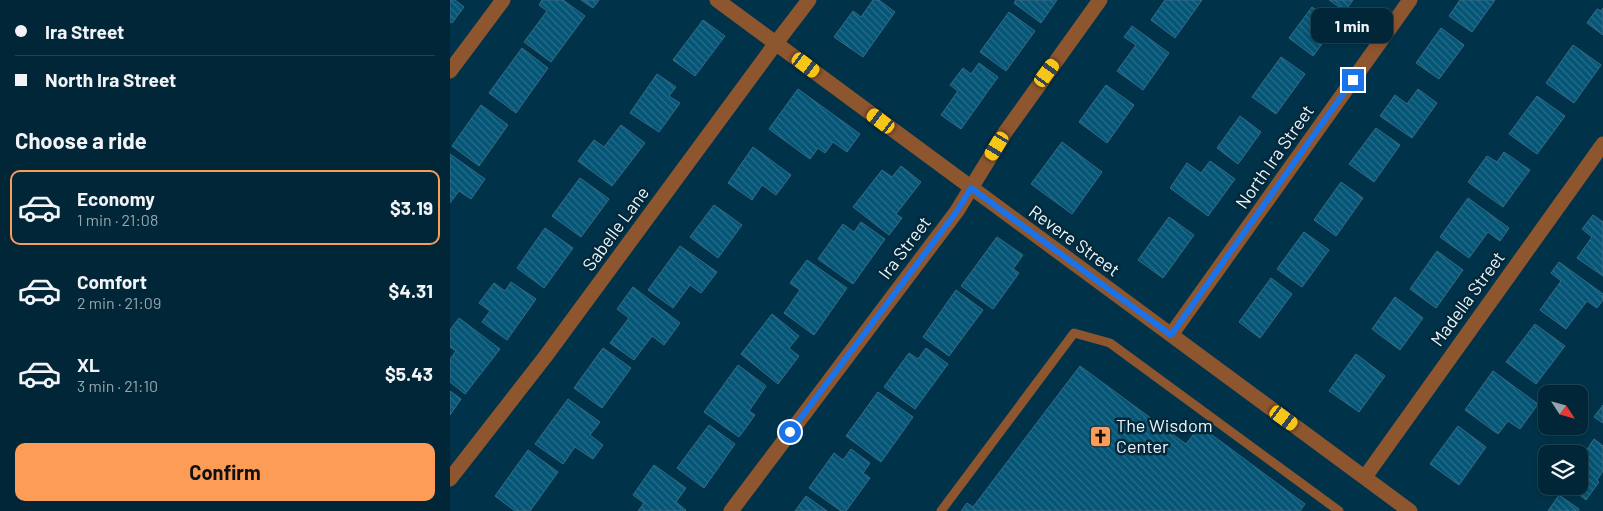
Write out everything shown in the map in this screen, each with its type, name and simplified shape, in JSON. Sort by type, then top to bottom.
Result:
[{"type":"street","points":[[450,71],[503,0]]},
{"type":"street","name":"Revere Street","points":[[717,0],[1410,511]]},
{"type":"street","name":"Sabelle Lane","points":[[450,479],[545,357],[809,0]]},
{"type":"street","name":"Ira Street","points":[[731,511],[957,211],[1006,131],[1100,0]]},
{"type":"street","name":"North Ira Street","points":[[1171,335],[1410,0]]},
{"type":"street","name":"Madella Street","points":[[1364,477],[1603,144]]},
{"type":"lane","points":[[941,511],[1074,333],[1110,343],[1339,511]]},
{"type":"building","points":[[450,0],[455,0],[464,7],[452,23],[450,22]]},
{"type":"building","points":[[542,0],[563,0],[585,16],[551,62],[524,42],[547,11],[539,5]]},
{"type":"building","points":[[581,0],[599,0],[593,8]]},
{"type":"building","points":[[873,0],[879,0],[895,12],[863,57],[834,37],[853,11],[861,17]]},
{"type":"building","points":[[1016,0],[1057,0],[1041,23],[1014,3]]},
{"type":"building","points":[[1165,0],[1202,0],[1175,38],[1151,20]]},
{"type":"building","points":[[1329,0],[1353,0],[1345,11]]},
{"type":"building","points":[[1460,0],[1495,0],[1472,32],[1449,16]]},
{"type":"building","points":[[1312,7],[1336,25],[1313,56],[1289,38]]},
{"type":"building","points":[[1603,8],[1603,35],[1587,23],[1597,9],[1601,11]]},
{"type":"building","points":[[1009,12],[1035,31],[1006,71],[980,52]]},
{"type":"building","points":[[703,20],[725,36],[695,76],[673,60]]},
{"type":"building","points":[[1132,26],[1169,53],[1143,90],[1117,71],[1136,45],[1124,37]]},
{"type":"building","points":[[1441,28],[1464,45],[1439,79],[1416,63]]},
{"type":"building","points":[[1573,45],[1601,65],[1574,103],[1546,83]]},
{"type":"building","points":[[522,48],[548,68],[516,113],[489,93]]},
{"type":"building","points":[[1281,57],[1305,74],[1276,114],[1252,97]]},
{"type":"building","points":[[979,63],[998,77],[961,129],[941,115],[958,91],[950,85],[963,68],[971,74]]},
{"type":"building","points":[[657,74],[676,87],[669,96],[680,103],[659,132],[630,113]]},
{"type":"building","points":[[1106,85],[1134,105],[1107,143],[1079,122]]},
{"type":"building","points":[[798,89],[860,134],[847,152],[833,142],[825,153],[818,148],[810,159],[769,129]]},
{"type":"building","points":[[1418,89],[1437,103],[1412,138],[1380,116],[1395,95],[1407,104]]},
{"type":"building","points":[[1537,96],[1565,116],[1537,154],[1509,134]]},
{"type":"building","points":[[481,105],[508,125],[479,166],[452,146]]},
{"type":"building","points":[[1240,116],[1261,132],[1238,164],[1217,148]]},
{"type":"building","points":[[621,125],[645,143],[612,186],[578,161],[594,140],[604,147]]},
{"type":"building","points":[[1376,128],[1400,145],[1374,182],[1349,164]]},
{"type":"building","points":[[1062,142],[1102,172],[1072,214],[1031,184]]},
{"type":"building","points":[[753,147],[791,175],[776,195],[762,185],[752,200],[728,183]]},
{"type":"building","points":[[1504,152],[1530,170],[1503,207],[1468,182],[1487,156],[1497,162]]},
{"type":"building","points":[[450,154],[485,179],[471,199],[459,191],[450,203]]},
{"type":"building","points":[[1210,161],[1235,179],[1208,216],[1170,188],[1187,163],[1201,173]]},
{"type":"building","points":[[901,166],[921,182],[896,214],[902,218],[889,235],[853,207],[882,170],[892,177]]},
{"type":"building","points":[[580,178],[609,199],[581,237],[552,216]]},
{"type":"building","points":[[1341,182],[1363,198],[1336,236],[1314,220]]},
{"type":"building","points":[[1468,198],[1509,228],[1500,241],[1488,232],[1469,258],[1440,237]]},
{"type":"building","points":[[714,205],[742,225],[718,258],[690,237]]},
{"type":"building","points":[[1593,215],[1603,222],[1603,276],[1577,258],[1592,237],[1582,229]]},
{"type":"building","points":[[1169,217],[1194,235],[1163,278],[1138,260]]},
{"type":"building","points":[[861,222],[885,239],[853,284],[818,259],[843,224],[854,232]]},
{"type":"building","points":[[545,228],[573,248],[544,288],[517,268]]},
{"type":"building","points":[[1304,232],[1329,250],[1302,287],[1277,269]]},
{"type":"building","points":[[997,237],[1023,255],[1013,269],[1019,273],[993,309],[961,286]]},
{"type":"building","points":[[680,246],[717,272],[701,293],[690,285],[673,308],[648,290]]},
{"type":"building","points":[[1437,251],[1463,270],[1436,308],[1410,289]]},
{"type":"building","points":[[807,260],[847,288],[814,335],[784,313],[800,290],[790,283]]},
{"type":"building","points":[[1559,262],[1603,294],[1603,300],[1597,308],[1587,301],[1566,329],[1540,310],[1561,281],[1551,273]]},
{"type":"building","points":[[1271,278],[1292,294],[1260,338],[1239,322]]},
{"type":"building","points":[[511,282],[536,299],[507,340],[482,322],[490,311],[479,303],[494,283],[505,291]]},
{"type":"building","points":[[633,287],[680,323],[664,345],[652,336],[634,360],[610,343],[629,318],[617,309]]},
{"type":"building","points":[[956,290],[983,310],[949,356],[923,337]]},
{"type":"building","points":[[1395,297],[1423,318],[1400,350],[1372,329]]},
{"type":"building","points":[[772,314],[799,336],[789,348],[799,356],[778,384],[741,354]]},
{"type":"building","points":[[459,318],[500,349],[465,394],[450,382],[450,359],[456,351],[450,347],[450,330]]},
{"type":"building","points":[[1535,324],[1565,346],[1536,384],[1506,362]]},
{"type":"building","points":[[603,348],[631,368],[602,408],[574,388]]},
{"type":"building","points":[[926,348],[948,364],[915,409],[884,387],[909,353],[918,359]]},
{"type":"building","points":[[1356,354],[1385,376],[1359,412],[1329,391]]},
{"type":"building","points":[[738,365],[766,386],[749,411],[755,415],[739,437],[704,412]]},
{"type":"building","name":"The Wisdom Center","points":[[1080,366],[1186,444],[1200,426],[1305,504],[1300,511],[961,511],[967,503],[973,507]]},
{"type":"building","points":[[1493,371],[1538,404],[1520,429],[1508,421],[1498,434],[1465,410]]},
{"type":"building","points":[[450,391],[461,399],[450,415]]},
{"type":"building","points":[[878,392],[913,417],[881,462],[846,436]]},
{"type":"building","points":[[568,399],[600,422],[590,435],[603,445],[593,459],[575,447],[563,464],[535,444]]},
{"type":"building","points":[[1603,405],[1603,423],[1594,417]]},
{"type":"building","points":[[709,425],[735,444],[704,488],[677,468]]},
{"type":"building","points":[[1458,426],[1486,447],[1459,485],[1430,464]]},
{"type":"building","points":[[1594,439],[1603,446],[1603,471],[1597,480],[1599,482],[1586,500],[1580,495],[1588,495],[1588,465],[1590,463],[1588,462],[1588,448]]},
{"type":"building","points":[[851,449],[870,463],[863,473],[870,478],[846,511],[841,511],[809,488],[834,453],[843,460]]},
{"type":"building","points":[[528,450],[558,472],[530,511],[515,511],[495,496]]},
{"type":"building","points":[[654,465],[686,488],[676,502],[685,511],[638,511],[644,503],[633,495]]},
{"type":"building","points":[[1559,495],[1579,509],[1578,511],[1548,511]]},
{"type":"building","points":[[806,496],[827,511],[795,511]]},
{"type":"place","name":"The Wisdom Center","points":[[1100,436]]},
{"type":"route","points":[[790,432],[957,211],[971,188],[1171,335],[1353,80]]}]
